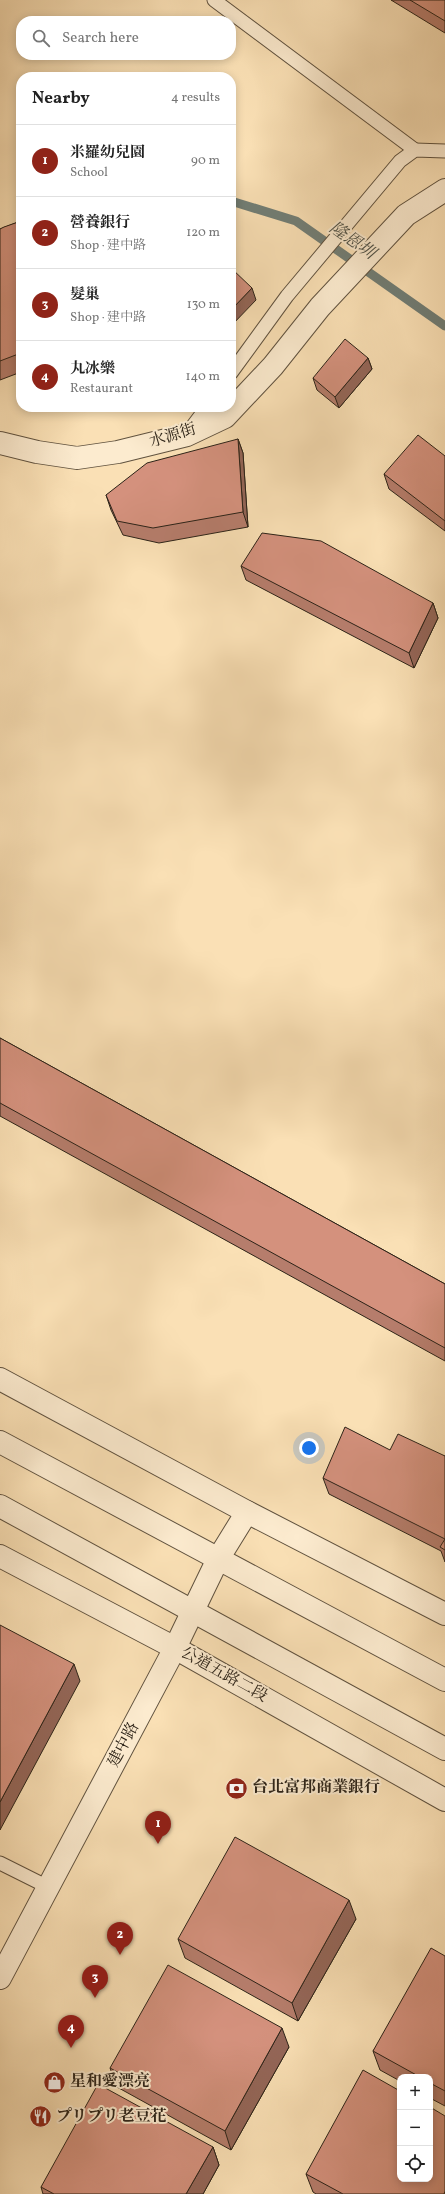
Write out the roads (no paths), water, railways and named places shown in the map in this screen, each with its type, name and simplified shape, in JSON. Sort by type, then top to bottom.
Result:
[{"type":"street","name":"水源街","points":[[236,405],[273,366],[320,307],[406,215],[445,190]]},
{"type":"street","name":"水源街","points":[[0,443],[37,452],[77,458],[118,452],[186,435],[225,417],[230,412]]},
{"type":"street","points":[[0,1379],[247,1512],[445,1614]]},
{"type":"street","points":[[0,1442],[445,1680]]},
{"type":"street","points":[[0,1506],[194,1611],[445,1750]]},
{"type":"street","name":"建中路","points":[[0,1978],[176,1648],[218,1559],[247,1512]]},
{"type":"street","name":"公道五路二段","points":[[0,1556],[176,1648],[445,1800]]},
{"type":"lane","points":[[214,0],[235,16]]},
{"type":"lane","points":[[236,16],[415,150],[445,151]]},
{"type":"lane","points":[[236,366],[287,296],[374,190],[400,161],[415,150]]},
{"type":"lane","points":[[186,435],[203,412]]},
{"type":"lane","points":[[0,1863],[48,1887]]},
{"type":"waterway","name":"隆恩圳","points":[[236,203],[296,221],[445,326]]},
{"type":"place","name":"台北富邦商業銀行","points":[[236,1788]]},
{"type":"place","name":"米羅幼兒園","points":[[158,1844]]},
{"type":"place","name":"營養銀行","points":[[120,1955]]},
{"type":"place","name":"髮巢","points":[[95,1998]]},
{"type":"place","name":"丸冰樂","points":[[71,2048]]},
{"type":"place","name":"星和愛漂亮","points":[[55,2082]]},
{"type":"place","name":"プリプリ老豆花","points":[[41,2117]]}]
